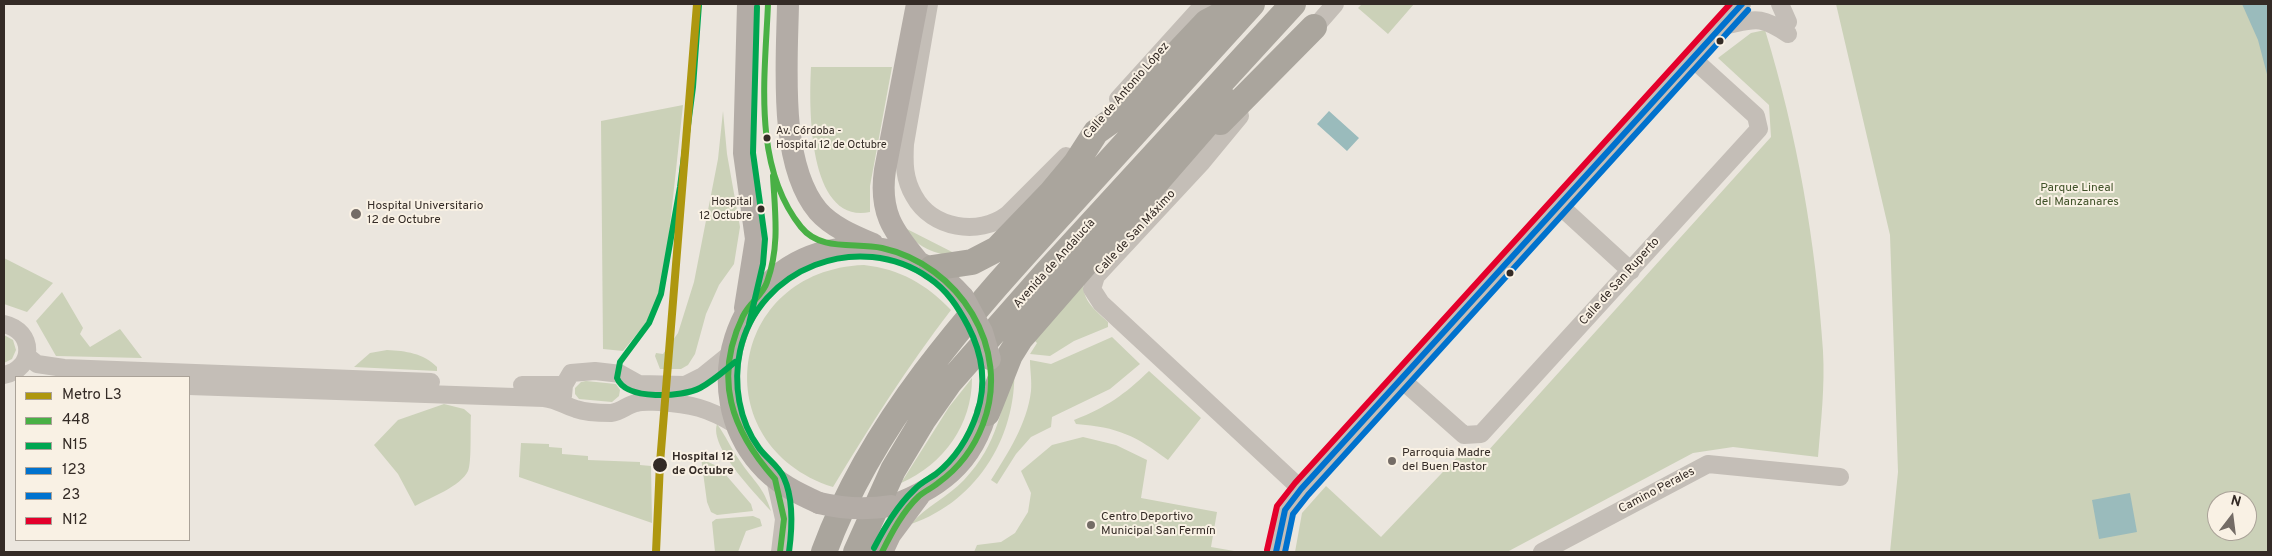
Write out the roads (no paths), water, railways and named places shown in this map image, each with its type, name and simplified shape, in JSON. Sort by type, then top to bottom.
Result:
[{"type":"highway","points":[[925,264],[972,262],[997,249],[1051,193],[1076,163],[1096,132],[1117,117],[1208,22],[1242,4]]},
{"type":"highway","points":[[824,552],[867,460],[908,394],[937,356],[1008,272],[1252,4]]},
{"type":"highway","name":"Avenida de Andalucía","points":[[856,552],[894,470],[923,420],[949,383],[1046,273],[1293,4]]},
{"type":"highway","points":[[987,413],[1010,355],[1020,339],[1257,66],[1276,23]]},
{"type":"highway","points":[[1163,175],[1231,111],[1314,27]]},
{"type":"main road","points":[[744,314],[754,262],[756,239],[744,153],[748,4]]},
{"type":"main road","points":[[788,4],[786,87],[789,126],[800,179],[819,212],[833,224],[856,237],[925,264],[947,279],[963,297],[982,332],[990,358],[991,388],[987,413],[977,439],[962,461],[942,481],[919,496],[891,506],[867,509],[843,508],[819,503],[796,493],[775,480],[755,457],[736,424],[730,402],[727,378],[730,354],[735,334],[744,314],[766,285],[789,267],[816,254],[845,247],[883,248]]},
{"type":"main road","points":[[916,4],[885,170],[883,195],[885,208],[894,229],[925,264]]},
{"type":"main road","points":[[882,552],[890,535],[919,496]]},
{"type":"street","name":"Calle de Antonio López","points":[[929,4],[905,144],[904,164],[906,176],[915,198],[933,216],[943,222],[966,228],[985,227],[999,221],[1030,194],[1066,156],[1096,132],[1124,91],[1204,4]]},
{"type":"street","name":"Calle de San Máximo","points":[[1301,490],[1124,325],[1094,296],[1092,289],[1096,276],[1202,162],[1335,4]]},
{"type":"street","points":[[1276,552],[1285,510],[1301,490],[1742,4]]},
{"type":"street","points":[[1780,4],[1788,22],[1791,4]]},
{"type":"street","points":[[1721,26],[1762,19],[1771,22],[1788,34]]},
{"type":"street","name":"Calle de San Ruperto","points":[[1402,380],[1464,435],[1481,434],[1759,129],[1756,116],[1692,58]]},
{"type":"street","points":[[1558,205],[1631,271]]},
{"type":"street","points":[[4,324],[12,326],[25,338],[27,347],[27,356],[23,364],[10,376]]},
{"type":"street","points":[[566,404],[562,392],[571,373],[582,371],[621,374],[632,382],[655,386],[685,385],[703,376],[730,354]]},
{"type":"street","points":[[27,356],[37,364],[64,368],[544,386],[564,385]]},
{"type":"street","points":[[630,404],[635,392],[632,382]]},
{"type":"street","points":[[190,386],[537,398],[555,400],[579,410],[613,413],[621,411],[630,404],[642,402],[693,405],[715,412],[736,424]]},
{"type":"street","name":"Camino Perales","points":[[1542,552],[1708,464],[1840,477]]},
{"type":"street","points":[[775,480],[784,519],[780,552]]},
{"type":"water","points":[[2242,4],[2266,4],[2268,8],[2268,78],[2258,40]]},
{"type":"water","points":[[1329,111],[1359,138],[1347,151],[1317,124]]},
{"type":"water","points":[[2130,493],[2137,532],[2099,539],[2092,500]]},
{"type":"metro line","name":"L3","points":[[656,552],[660,463],[697,4]]},
{"type":"place","name":"Av. Córdoba - Hospital 12 de Octubre","points":[[767,138]]},
{"type":"place","name":"Hospital 12 Octubre","points":[[761,209]]},
{"type":"place","name":"Hospital Universitario 12 de Octubre","points":[[356,214]]},
{"type":"place","name":"Parroquia Madre del Buen Pastor","points":[[1392,461]]},
{"type":"place","name":"Hospital 12 de Octubre","points":[[660,465]]},
{"type":"place","name":"Centro Deportivo Municipal San Fermín","points":[[1091,525]]},
{"type":"park label","name":"Parque Lineal del Manzanares","points":[[2077,196]]}]
